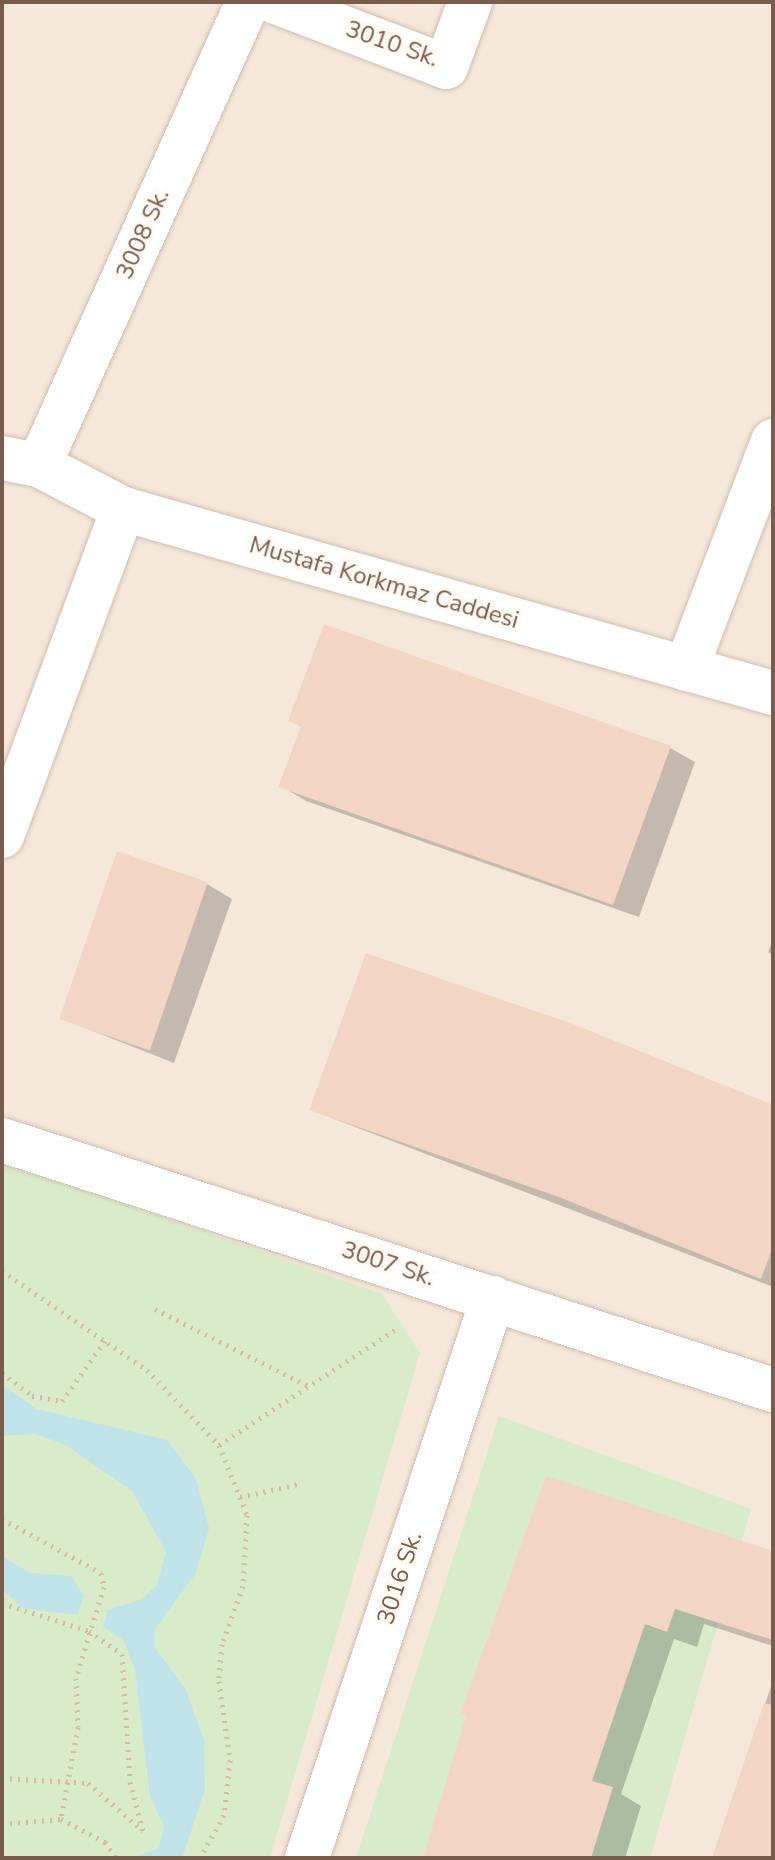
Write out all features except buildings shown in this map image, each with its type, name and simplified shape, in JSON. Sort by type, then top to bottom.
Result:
[{"type":"street","name":"3008 Sk.","points":[[20,462],[248,2]]},
{"type":"street","name":"3010 Sk.","points":[[276,2],[446,67],[470,2]]},
{"type":"street","points":[[686,669],[773,441]]},
{"type":"street","name":"Mustafa Korkmaz Caddesi","points":[[20,462],[123,509],[773,693]]},
{"type":"street","points":[[2,836],[123,509]]},
{"type":"street","name":"3007 Sk.","points":[[2,1140],[773,1390]]},
{"type":"street","name":"3016 Sk.","points":[[307,1858],[476,1293]]},
{"type":"path","points":[[2,1271],[147,1370],[219,1445],[240,1497],[248,1551],[219,1681],[230,1760],[224,1815],[200,1858]]},
{"type":"path","points":[[219,1445],[309,1386],[476,1293]]},
{"type":"path","points":[[155,1309],[309,1386]]},
{"type":"path","points":[[2,1373],[32,1396],[62,1401],[105,1341]]},
{"type":"path","points":[[240,1497],[298,1484]]},
{"type":"path","points":[[2,1519],[101,1573],[104,1587],[76,1678],[78,1727],[66,1778],[61,1819]]},
{"type":"path","points":[[2,1603],[89,1631],[122,1654],[130,1782],[143,1831],[88,1783],[66,1778],[2,1778]]},
{"type":"path","points":[[2,1824],[61,1819],[105,1842],[116,1858]]},
{"type":"shaded area","points":[[2,2],[773,2],[773,1858],[2,1858]]},
{"type":"green space","points":[[2,1161],[382,1294],[420,1353],[270,1858],[2,1858]]},
{"type":"green space","points":[[499,1416],[751,1509],[650,1858],[356,1858]]},
{"type":"water","points":[[2,1385],[37,1409],[167,1440],[196,1479],[209,1528],[196,1573],[155,1629],[154,1646],[186,1690],[204,1740],[205,1790],[182,1858],[133,1858],[159,1847],[164,1826],[150,1796],[135,1669],[123,1640],[103,1627],[108,1610],[142,1599],[157,1585],[166,1552],[132,1491],[64,1444],[35,1434],[2,1436]]},
{"type":"water","points":[[2,1556],[30,1573],[71,1576],[84,1596],[77,1615],[22,1608],[2,1589]]}]
